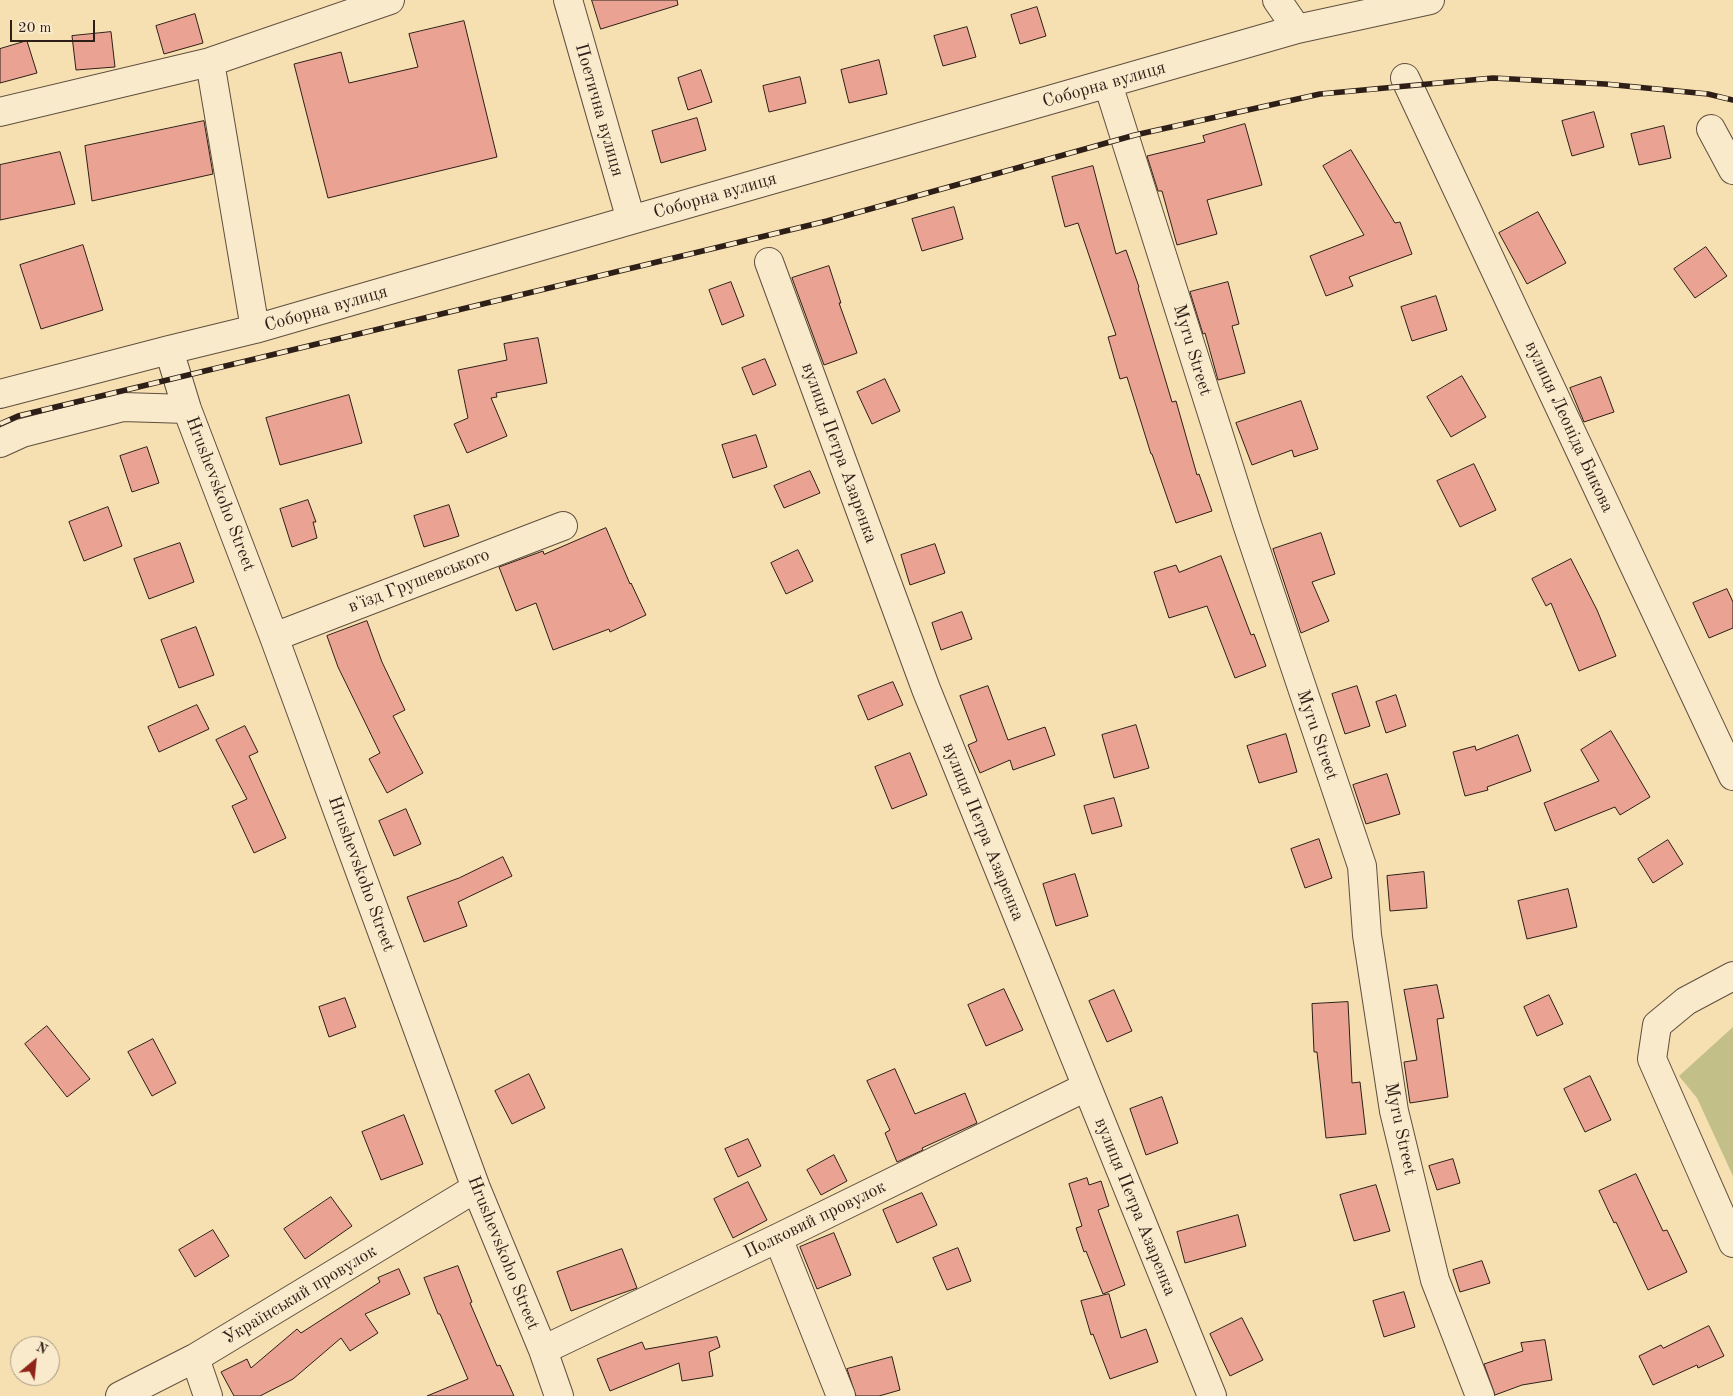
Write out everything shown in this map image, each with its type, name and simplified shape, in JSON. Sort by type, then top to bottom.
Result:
[{"type":"street","points":[[0,112],[210,62],[390,0]]},
{"type":"street","name":"Поетична вулиця","points":[[568,0],[631,220]]},
{"type":"street","points":[[1277,0],[1296,29]]},
{"type":"street","name":"Соборна вулиця","points":[[0,394],[255,329],[1296,29],[1430,0]]},
{"type":"street","points":[[210,62],[255,329]]},
{"type":"street","name":"вулиця Леоніда Бикова","points":[[1404,78],[1733,776]]},
{"type":"street","name":"Myru Street","points":[[1108,84],[1246,524],[1362,866],[1367,935],[1394,1111],[1435,1280],[1480,1396]]},
{"type":"street","points":[[1711,130],[1733,170]]},
{"type":"street","name":"вулиця Петра Азаренка","points":[[769,262],[926,690],[1212,1396]]},
{"type":"street","name":"Hrushevskoho Street","points":[[169,350],[187,409],[274,637],[476,1188],[542,1350],[558,1396]]},
{"type":"street","points":[[0,443],[22,433],[123,407],[187,409]]},
{"type":"street","name":"в'їзд Грушевського","points":[[274,637],[563,526]]},
{"type":"street","points":[[1733,976],[1686,1001],[1657,1025],[1652,1059],[1733,1243]]},
{"type":"street","name":"Полковий провулок","points":[[542,1350],[778,1238],[1086,1087]]},
{"type":"street","name":"Український провулок","points":[[120,1396],[195,1358],[476,1188]]},
{"type":"street","points":[[778,1238],[841,1396]]},
{"type":"street","points":[[195,1358],[208,1396]]},
{"type":"shaded area","points":[[1733,1027],[1733,1176],[1697,1098],[1679,1076]]},
{"type":"building","points":[[592,0],[677,0],[678,5],[601,29]]},
{"type":"building","points":[[1037,7],[1046,36],[1020,44],[1011,15]]},
{"type":"building","points":[[195,14],[203,43],[164,54],[156,26]]},
{"type":"building","points":[[464,21],[497,157],[328,198],[294,64],[341,52],[349,83],[418,67],[409,34]]},
{"type":"building","points":[[967,27],[976,57],[943,66],[934,36]]},
{"type":"building","points":[[111,32],[115,67],[76,70],[72,36]]},
{"type":"building","points":[[27,41],[37,73],[0,83],[0,49]]},
{"type":"building","points":[[879,60],[887,94],[849,103],[841,70]]},
{"type":"building","points":[[701,70],[712,102],[688,110],[678,78]]},
{"type":"building","points":[[800,77],[806,103],[769,112],[763,86]]},
{"type":"building","points":[[1594,112],[1604,147],[1572,156],[1562,121]]},
{"type":"building","points":[[697,118],[706,150],[661,163],[652,131]]},
{"type":"building","points":[[204,121],[213,174],[92,201],[85,146]]},
{"type":"building","points":[[1245,124],[1262,185],[1207,200],[1217,234],[1177,245],[1162,191],[1158,191],[1147,156],[1205,142],[1203,136]]},
{"type":"building","points":[[1664,126],[1671,158],[1639,165],[1631,134]]},
{"type":"building","points":[[1351,150],[1395,223],[1400,222],[1412,254],[1349,277],[1353,286],[1326,296],[1310,256],[1364,235],[1323,166]]},
{"type":"building","points":[[60,152],[75,204],[0,220],[0,165]]},
{"type":"building","points":[[1093,166],[1116,254],[1126,250],[1139,287],[1172,402],[1176,401],[1197,475],[1199,474],[1212,511],[1176,523],[1151,454],[1127,377],[1120,379],[1108,337],[1116,335],[1078,223],[1065,227],[1052,177]]},
{"type":"building","points":[[954,207],[963,239],[922,251],[912,219]]},
{"type":"building","points":[[1538,212],[1566,263],[1527,284],[1499,233]]},
{"type":"building","points":[[83,245],[103,310],[41,329],[20,265]]},
{"type":"building","points":[[1706,247],[1727,276],[1695,298],[1674,269]]},
{"type":"building","points":[[829,266],[841,303],[839,303],[857,353],[824,365],[792,278]]},
{"type":"building","points":[[731,282],[744,316],[722,325],[709,290]]},
{"type":"building","points":[[1228,282],[1239,324],[1232,326],[1245,373],[1218,380],[1205,333],[1203,334],[1190,292]]},
{"type":"building","points":[[1436,296],[1447,330],[1412,341],[1401,307]]},
{"type":"building","points":[[538,338],[547,383],[496,393],[497,397],[491,398],[507,436],[467,453],[454,424],[468,418],[458,370],[507,360],[504,344]]},
{"type":"building","points":[[765,359],[776,385],[753,395],[742,368]]},
{"type":"building","points":[[1462,376],[1486,417],[1451,437],[1427,397]]},
{"type":"building","points":[[1601,377],[1614,412],[1584,422],[1570,388]]},
{"type":"building","points":[[885,379],[900,411],[872,424],[857,392]]},
{"type":"building","points":[[349,395],[362,443],[280,465],[266,418]]},
{"type":"building","points":[[1301,401],[1318,449],[1294,457],[1292,450],[1252,465],[1236,423]]},
{"type":"building","points":[[756,435],[767,467],[733,478],[722,445]]},
{"type":"building","points":[[147,447],[159,483],[132,492],[120,456]]},
{"type":"building","points":[[1474,464],[1496,510],[1460,527],[1437,481]]},
{"type":"building","points":[[810,471],[820,493],[784,508],[774,486]]},
{"type":"building","points":[[308,500],[316,522],[313,522],[317,538],[292,547],[280,509]]},
{"type":"building","points":[[449,505],[459,536],[424,547],[414,516]]},
{"type":"building","points":[[108,507],[122,546],[84,561],[69,522]]},
{"type":"building","points":[[606,528],[630,584],[646,615],[610,632],[609,629],[553,650],[536,603],[516,611],[499,567],[543,551],[544,554]]},
{"type":"building","points":[[1321,533],[1335,574],[1312,582],[1329,621],[1301,633],[1273,549]]},
{"type":"building","points":[[180,543],[194,582],[149,599],[134,559]]},
{"type":"building","points":[[935,544],[945,573],[910,585],[901,555]]},
{"type":"building","points":[[798,550],[813,581],[786,594],[771,563]]},
{"type":"building","points":[[1221,556],[1251,635],[1254,634],[1266,666],[1235,678],[1207,606],[1169,618],[1154,572],[1176,565],[1179,572]]},
{"type":"building","points":[[1571,559],[1597,610],[1616,656],[1579,671],[1551,603],[1546,606],[1532,579]]},
{"type":"building","points":[[1727,589],[1733,602],[1733,628],[1709,638],[1693,603]]},
{"type":"building","points":[[962,612],[972,639],[941,650],[932,623]]},
{"type":"building","points":[[367,621],[382,662],[405,710],[393,716],[423,773],[387,793],[369,759],[380,753],[338,667],[327,636]]},
{"type":"building","points":[[196,627],[214,675],[179,688],[161,640]]},
{"type":"building","points":[[893,682],[903,705],[868,720],[858,696]]},
{"type":"building","points":[[988,686],[1008,740],[1045,727],[1055,755],[1013,770],[1010,760],[980,773],[968,745],[977,741],[960,696]]},
{"type":"building","points":[[1357,686],[1370,726],[1345,734],[1332,694]]},
{"type":"building","points":[[1396,695],[1406,726],[1386,733],[1376,702]]},
{"type":"building","points":[[197,705],[209,729],[159,752],[148,727]]},
{"type":"building","points":[[1136,725],[1149,768],[1114,778],[1102,735]]},
{"type":"building","points":[[245,726],[258,752],[249,756],[286,838],[254,853],[232,806],[247,799],[216,740]]},
{"type":"building","points":[[1611,731],[1650,797],[1620,815],[1615,807],[1555,831],[1544,803],[1599,781],[1581,750]]},
{"type":"building","points":[[1286,734],[1297,772],[1259,783],[1247,746]]},
{"type":"building","points":[[1518,735],[1531,771],[1487,787],[1488,790],[1465,796],[1453,752],[1475,746],[1476,750]]},
{"type":"building","points":[[910,753],[927,795],[892,809],[875,767]]},
{"type":"building","points":[[1387,774],[1400,814],[1366,824],[1353,785]]},
{"type":"building","points":[[1114,798],[1122,826],[1092,834],[1084,806]]},
{"type":"building","points":[[406,809],[421,844],[394,856],[379,821]]},
{"type":"building","points":[[1319,839],[1332,878],[1305,888],[1291,849]]},
{"type":"building","points":[[1668,840],[1683,864],[1653,883],[1638,859]]},
{"type":"building","points":[[503,857],[512,876],[458,902],[467,926],[424,942],[407,897],[459,878]]},
{"type":"building","points":[[1424,872],[1427,908],[1390,911],[1387,876]]},
{"type":"building","points":[[1075,874],[1088,916],[1056,926],[1043,884]]},
{"type":"building","points":[[1568,889],[1577,927],[1527,939],[1518,901]]},
{"type":"building","points":[[1437,985],[1444,1018],[1437,1019],[1448,1097],[1410,1103],[1404,1062],[1417,1060],[1404,990]]},
{"type":"building","points":[[1004,989],[1023,1030],[986,1046],[968,1005]]},
{"type":"building","points":[[1114,990],[1132,1031],[1107,1042],[1089,1001]]},
{"type":"building","points":[[1549,995],[1563,1024],[1537,1036],[1524,1007]]},
{"type":"building","points":[[345,998],[356,1027],[329,1037],[319,1007]]},
{"type":"building","points":[[1348,1002],[1352,1083],[1360,1082],[1366,1134],[1326,1138],[1317,1052],[1314,1052],[1312,1004]]},
{"type":"building","points":[[47,1026],[90,1079],[67,1097],[25,1044]]},
{"type":"building","points":[[153,1039],[176,1083],[152,1096],[128,1052]]},
{"type":"building","points":[[895,1069],[915,1114],[965,1093],[977,1123],[922,1148],[923,1150],[897,1162],[885,1133],[890,1130],[867,1081]]},
{"type":"building","points":[[529,1074],[545,1108],[512,1124],[495,1091]]},
{"type":"building","points":[[1590,1076],[1611,1120],[1585,1132],[1564,1089]]},
{"type":"building","points":[[1162,1097],[1178,1143],[1146,1155],[1130,1109]]},
{"type":"building","points":[[404,1115],[423,1164],[381,1180],[362,1132]]},
{"type":"building","points":[[748,1139],[761,1166],[738,1177],[725,1149]]},
{"type":"building","points":[[834,1155],[847,1181],[821,1195],[807,1170]]},
{"type":"building","points":[[1453,1159],[1460,1183],[1437,1190],[1429,1166]]},
{"type":"building","points":[[1636,1174],[1663,1231],[1667,1230],[1687,1272],[1648,1290],[1599,1191]]},
{"type":"building","points":[[1087,1178],[1089,1185],[1101,1181],[1109,1206],[1098,1210],[1125,1285],[1103,1294],[1086,1251],[1084,1252],[1076,1228],[1082,1226],[1069,1184]]},
{"type":"building","points":[[748,1182],[767,1220],[733,1238],[714,1199]]},
{"type":"building","points":[[1376,1185],[1390,1231],[1354,1241],[1340,1195]]},
{"type":"building","points":[[922,1193],[937,1225],[897,1243],[883,1210]]},
{"type":"building","points":[[331,1197],[352,1226],[305,1259],[284,1229]]},
{"type":"building","points":[[1238,1215],[1246,1246],[1185,1263],[1177,1232]]},
{"type":"building","points":[[213,1230],[229,1256],[195,1277],[179,1250]]},
{"type":"building","points":[[834,1233],[851,1275],[817,1289],[800,1247]]},
{"type":"building","points":[[958,1248],[971,1281],[947,1290],[933,1258]]},
{"type":"building","points":[[622,1249],[637,1288],[571,1311],[557,1272]]},
{"type":"building","points":[[1482,1261],[1490,1283],[1460,1292],[1453,1270]]},
{"type":"building","points":[[458,1266],[472,1302],[470,1303],[497,1366],[500,1365],[514,1396],[427,1396],[468,1379],[440,1314],[438,1314],[424,1278]]},
{"type":"building","points":[[399,1269],[410,1294],[365,1314],[378,1333],[350,1351],[341,1338],[293,1379],[260,1396],[234,1396],[221,1372],[247,1359],[251,1368],[297,1329],[301,1333],[380,1282],[378,1278]]},
{"type":"building","points":[[1404,1292],[1415,1327],[1384,1337],[1373,1301]]},
{"type":"building","points":[[1109,1294],[1121,1338],[1146,1329],[1158,1362],[1110,1379],[1093,1334],[1091,1335],[1081,1301]]},
{"type":"building","points":[[1242,1318],[1263,1360],[1230,1376],[1210,1334]]},
{"type":"building","points":[[1709,1326],[1724,1356],[1698,1368],[1697,1365],[1653,1385],[1639,1356],[1661,1345],[1663,1348]]},
{"type":"building","points":[[717,1337],[720,1347],[709,1352],[713,1376],[682,1381],[679,1363],[610,1391],[597,1359],[642,1342],[645,1349]]},
{"type":"building","points":[[1545,1340],[1552,1380],[1522,1385],[1495,1395],[1484,1364],[1523,1351],[1521,1343]]},
{"type":"building","points":[[892,1357],[900,1390],[879,1396],[856,1396],[847,1369]]},
{"type":"railway","points":[[0,424],[18,416],[827,221],[1135,135],[1320,94],[1493,78],[1605,84],[1708,94],[1733,100]]}]
